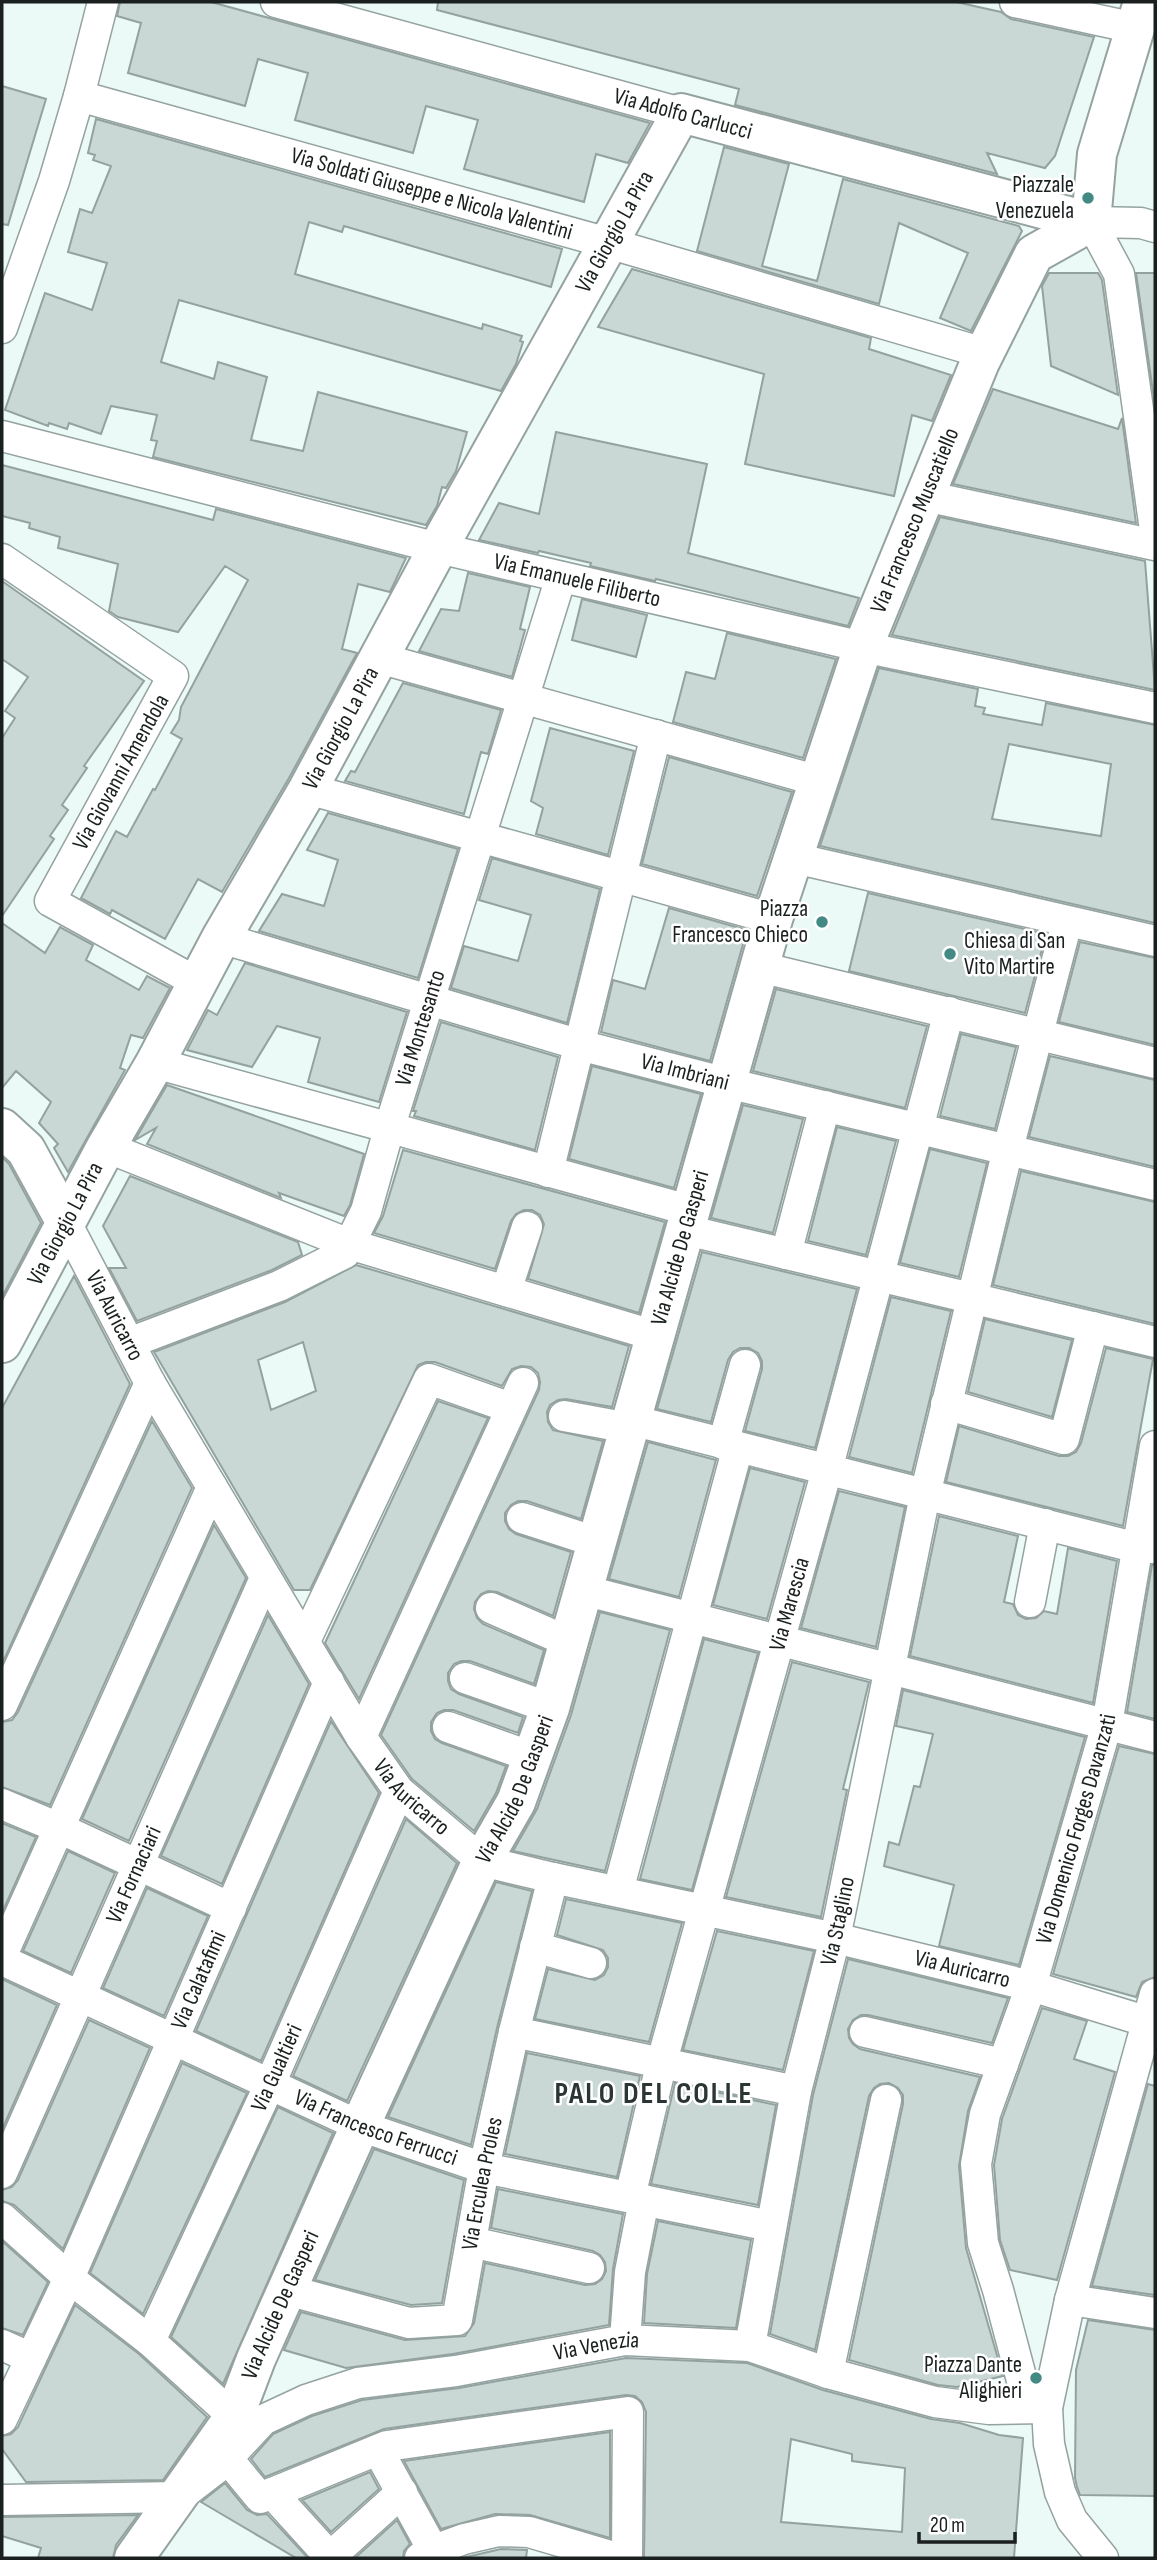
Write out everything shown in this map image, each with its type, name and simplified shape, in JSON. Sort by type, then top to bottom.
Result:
[{"type":"street","points":[[2,328],[54,181],[103,2]]},
{"type":"street","name":"Via Adolfo Carlucci","points":[[276,2],[1091,222]]},
{"type":"street","points":[[1015,2],[1139,15],[1097,154],[1091,222],[1119,274],[1155,530]]},
{"type":"street","name":"Via Soldati Giuseppe e Nicola Valentini","points":[[79,96],[608,243],[984,353]]},
{"type":"street","name":"Via Giorgio La Pira","points":[[2,1343],[65,1221],[155,1063],[221,938],[308,789],[438,548],[681,113]]},
{"type":"street","points":[[1091,222],[1141,223],[1155,227]]},
{"type":"street","name":"Via Francesco Muscatiello","points":[[794,858],[863,647],[984,353],[1034,254],[1091,222]]},
{"type":"street","name":"Via Emanuele Filiberto","points":[[2,436],[438,548],[863,647],[1155,708]]},
{"type":"street","points":[[925,496],[1155,545]]},
{"type":"street","name":"Via Giovanni Amendola","points":[[2,559],[173,676],[50,901],[198,983]]},
{"type":"street","name":"Via Montesanto","points":[[129,1343],[279,1286],[345,1253],[366,1211],[389,1129],[561,577]]},
{"type":"street","points":[[379,658],[819,781]]},
{"type":"street","points":[[548,1172],[656,735]]},
{"type":"street","points":[[308,789],[773,919]]},
{"type":"street","points":[[1155,941],[794,858],[760,967],[1155,1063]]},
{"type":"street","name":"Via Staglino","points":[[750,2346],[796,2091],[835,1938],[925,1495],[971,1298],[1067,922]]},
{"type":"street","name":"Via Imbriani","points":[[221,938],[579,1045],[1155,1185]]},
{"type":"street","name":"Via Alcide De Gasperi","points":[[134,2558],[234,2417],[256,2359],[360,2126],[482,1861],[516,1802],[550,1708],[760,967]]},
{"type":"street","name":"Via Marescia","points":[[625,2340],[637,2198],[662,2061],[827,1470],[948,1012]]},
{"type":"street","points":[[155,1063],[548,1172],[786,1254],[1155,1342]]},
{"type":"street","points":[[786,1254],[825,1106]]},
{"type":"street","name":"Via Auricarro","points":[[2,1128],[26,1150],[150,1383],[361,1737],[399,1791],[482,1861],[835,1938],[1153,2014]]},
{"type":"street","points":[[106,1147],[349,1244],[656,1336]]},
{"type":"street","points":[[506,1291],[527,1227]]},
{"type":"street","points":[[946,1404],[1064,1439],[1093,1327]]},
{"type":"street","points":[[618,1891],[692,1617],[731,1446],[746,1365]]},
{"type":"street","points":[[305,1642],[429,1379],[517,1396],[361,1737]]},
{"type":"street","points":[[2,1705],[150,1383]]},
{"type":"street","points":[[564,1416],[630,1424],[731,1446],[1147,1548]]},
{"type":"street","name":"Via Domenico Forges Davanzati","points":[[1038,2408],[983,2243],[976,2164],[985,2113],[1031,1986],[1107,1724],[1147,1548],[1155,1446]]},
{"type":"street","points":[[2,1958],[212,1488]]},
{"type":"street","points":[[522,1518],[596,1542]]},
{"type":"street","points":[[1030,1602],[1045,1524]]},
{"type":"street","name":"Via Fornaciari","points":[[2,2173],[265,1578]]},
{"type":"street","points":[[583,1590],[1155,1737]]},
{"type":"street","points":[[491,1608],[569,1642]]},
{"type":"street","points":[[465,1678],[550,1708]]},
{"type":"street","name":"Via Calatafimi","points":[[2,2419],[69,2278],[329,1682]]},
{"type":"street","points":[[448,1727],[532,1758]]},
{"type":"street","name":"Via Gualtieri","points":[[150,2341],[270,2084],[399,1791]]},
{"type":"street","points":[[2,1804],[231,1908]]},
{"type":"street","name":"Via Erculea Proles","points":[[287,2290],[409,2323],[457,2320],[484,2168],[514,2032],[553,1878]]},
{"type":"street","points":[[535,1947],[591,1963]]},
{"type":"street","name":"Via Francesco Ferrucci","points":[[2,1958],[360,2126],[484,2168],[771,2226]]},
{"type":"street","points":[[1103,2558],[1072,2520],[1060,2492],[1038,2408],[1153,2014]]},
{"type":"street","points":[[514,2032],[796,2091]]},
{"type":"street","points":[[865,2032],[1003,2064]]},
{"type":"street","points":[[828,2373],[886,2100]]},
{"type":"street","points":[[2,2218],[69,2278],[150,2341],[234,2417]]},
{"type":"street","points":[[471,2242],[589,2268]]},
{"type":"street","points":[[1070,2300],[1155,2313]]},
{"type":"street","name":"Via Venezia","points":[[179,2497],[228,2458],[263,2420],[306,2400],[358,2383],[456,2371],[625,2340],[750,2346],[828,2373],[935,2402],[989,2409],[1038,2408]]},
{"type":"street","points":[[2,2345],[31,2358]]},
{"type":"street","points":[[228,2458],[260,2498],[387,2446],[628,2412],[627,2558]]},
{"type":"street","points":[[378,2450],[402,2492],[426,2554],[464,2539],[499,2531],[529,2532],[539,2547],[617,2558]]},
{"type":"street","points":[[272,2493],[330,2557],[402,2492]]},
{"type":"street","points":[[2,2500],[179,2497]]},
{"type":"building","points":[[120,2],[211,2],[650,123],[628,163],[596,154],[584,202],[464,169],[478,120],[426,106],[413,153],[295,120],[308,73],[258,59],[245,106],[128,73],[141,23],[117,16]]},
{"type":"building","points":[[438,2],[956,2],[1001,12],[1011,19],[1094,37],[1055,156],[1045,168],[987,153],[997,174],[735,105],[739,89],[437,10]]},
{"type":"building","points":[[2,86],[46,99],[8,225],[2,224]]},
{"type":"building","points":[[96,119],[562,249],[551,287],[344,226],[342,232],[309,222],[295,274],[482,329],[483,324],[522,336],[520,341],[523,342],[516,364],[501,391],[179,300],[161,362],[214,379],[218,362],[267,377],[251,440],[303,451],[318,392],[467,432],[456,471],[446,488],[442,487],[437,506],[426,525],[153,457],[157,441],[151,440],[157,415],[111,406],[101,434],[69,423],[67,429],[49,423],[48,426],[5,410],[45,293],[92,310],[107,263],[68,252],[80,209],[92,213],[111,166],[93,160],[95,155],[88,153]]},
{"type":"building","points":[[724,147],[789,164],[762,266],[817,281],[843,179],[1019,226],[1022,231],[971,331],[940,318],[968,253],[899,223],[879,304],[697,251]]},
{"type":"building","points":[[632,269],[871,338],[869,349],[951,375],[932,421],[912,415],[894,496],[745,464],[764,374],[598,327]]},
{"type":"building","points":[[1049,273],[1098,273],[1102,280],[1118,395],[1051,366],[1042,286]]},
{"type":"building","points":[[1136,273],[1155,273],[1155,406]]},
{"type":"building","points":[[993,389],[1118,429],[1122,418],[1136,523],[953,484]]},
{"type":"building","points":[[556,432],[707,464],[688,553],[859,598],[848,626],[656,579],[655,581],[590,566],[591,563],[479,540],[499,503],[539,514]]},
{"type":"building","points":[[2,465],[213,520],[216,509],[406,558],[390,592],[358,584],[342,649],[357,653],[289,778],[222,892],[198,879],[165,939],[112,910],[110,914],[81,898],[116,831],[127,837],[182,739],[171,733],[179,720],[181,707],[248,580],[225,566],[178,632],[118,617],[109,611],[118,564],[58,548],[60,537],[29,528],[30,523],[2,516]]},
{"type":"building","points":[[940,517],[1145,561],[1155,690],[892,635]]},
{"type":"building","points":[[468,573],[530,587],[520,629],[525,630],[512,677],[419,651],[441,609],[459,611]]},
{"type":"building","points":[[2,581],[144,681],[84,766],[87,768],[62,805],[68,810],[50,836],[54,839],[2,916],[2,738],[15,718],[5,711],[28,677],[2,659]]},
{"type":"building","points":[[582,599],[647,615],[636,657],[572,640]]},
{"type":"building","points":[[727,633],[836,659],[803,758],[673,722],[686,672],[715,679]]},
{"type":"building","points":[[879,668],[978,689],[975,706],[985,708],[983,714],[1042,725],[1046,703],[1155,725],[1155,923],[820,846]],"holes":[[[1009,744],[1111,764],[1101,836],[992,819]]]},
{"type":"building","points":[[403,683],[501,710],[488,754],[481,752],[464,814],[345,781],[351,771],[355,772]]},
{"type":"building","points":[[550,728],[634,751],[608,855],[536,834],[543,808],[531,801]]},
{"type":"building","points":[[669,757],[792,792],[757,896],[642,864]]},
{"type":"building","points":[[328,813],[458,849],[418,978],[259,931],[282,894],[324,906],[338,860],[307,850]]},
{"type":"building","points":[[492,858],[600,889],[567,1023],[451,988],[464,946],[518,961],[531,915],[479,900]]},
{"type":"building","name":"Chiesa di San Vito Martire","points":[[868,893],[1046,934],[1025,1013],[849,971]]},
{"type":"building","points":[[669,908],[747,930],[710,1061],[601,1032],[613,980],[645,989]]},
{"type":"building","points":[[2,923],[45,953],[60,927],[93,945],[86,960],[139,990],[147,976],[170,988],[143,1038],[131,1035],[120,1068],[125,1070],[68,1172],[54,1148],[58,1144],[39,1123],[51,1102],[16,1071],[2,1088]]},
{"type":"building","points":[[1080,942],[1155,958],[1155,1045],[1059,1022]]},
{"type":"building","points":[[245,963],[407,1012],[379,1102],[308,1082],[320,1038],[277,1026],[252,1067],[187,1050],[208,1010],[217,1015]]},
{"type":"building","points":[[776,989],[927,1026],[905,1108],[753,1071]]},
{"type":"building","points":[[441,1022],[558,1057],[535,1150],[414,1116],[416,1111],[413,1111]]},
{"type":"building","points":[[961,1034],[1016,1047],[995,1129],[940,1116]]},
{"type":"building","points":[[1050,1056],[1155,1080],[1155,1167],[1029,1137]]},
{"type":"building","points":[[592,1066],[701,1094],[674,1188],[569,1159]]},
{"type":"building","points":[[167,1085],[364,1154],[350,1205],[344,1216],[279,1193],[281,1198],[147,1144],[156,1128],[135,1140]]},
{"type":"building","points":[[743,1105],[803,1119],[773,1233],[711,1218]]},
{"type":"building","points":[[837,1127],[896,1141],[866,1255],[808,1241]]},
{"type":"building","points":[[930,1149],[987,1163],[959,1277],[900,1263]]},
{"type":"building","points":[[403,1150],[665,1222],[639,1313],[528,1279],[544,1224],[540,1215],[532,1210],[516,1214],[511,1221],[495,1269],[374,1233],[383,1216]]},
{"type":"building","points":[[2,1157],[9,1164],[41,1223],[2,1297]]},
{"type":"building","points":[[1021,1171],[1155,1202],[1155,1324],[993,1285]]},
{"type":"building","points":[[130,1176],[298,1242],[302,1255],[272,1270],[137,1321],[109,1268],[126,1268],[103,1226]]},
{"type":"building","points":[[702,1252],[857,1289],[815,1448],[745,1431],[762,1369],[758,1353],[749,1348],[740,1348],[733,1352],[728,1360],[711,1422],[657,1409]]},
{"type":"building","points":[[356,1265],[629,1346],[612,1407],[566,1399],[550,1405],[547,1412],[548,1422],[553,1430],[603,1441],[581,1519],[527,1501],[518,1501],[505,1513],[509,1529],[516,1534],[571,1552],[553,1616],[497,1592],[488,1591],[481,1594],[475,1602],[477,1618],[483,1624],[544,1650],[534,1684],[470,1661],[454,1664],[448,1673],[451,1689],[459,1694],[523,1717],[518,1733],[453,1710],[437,1713],[431,1722],[435,1739],[506,1766],[496,1793],[474,1831],[412,1779],[381,1735],[539,1390],[538,1373],[531,1367],[512,1369],[502,1386],[435,1362],[418,1365],[310,1590],[294,1590],[154,1352],[285,1302]],"holes":[[[303,1342],[316,1391],[271,1410],[258,1360]]]},
{"type":"building","points":[[74,1276],[130,1384],[2,1664],[2,1408]]},
{"type":"building","points":[[891,1297],[951,1311],[912,1473],[849,1457]]},
{"type":"building","points":[[985,1319],[1072,1340],[1052,1417],[968,1392]]},
{"type":"building","points":[[1106,1348],[1153,1359],[1123,1526],[946,1482],[959,1426],[1059,1456],[1076,1452],[1081,1443]]},
{"type":"building","points":[[438,1401],[488,1418],[359,1699],[325,1643]]},
{"type":"building","points":[[152,1421],[192,1488],[50,1805],[2,1787],[2,1722],[12,1720],[18,1712]]},
{"type":"building","points":[[648,1442],[716,1460],[679,1597],[609,1579]]},
{"type":"building","points":[[750,1468],[805,1482],[767,1619],[713,1605]]},
{"type":"building","points":[[839,1491],[905,1507],[876,1647],[801,1628]]},
{"type":"building","points":[[939,1516],[1018,1536],[1004,1602],[1013,1604],[1018,1615],[1026,1619],[1036,1618],[1044,1611],[1057,1614],[1068,1548],[1117,1561],[1093,1703],[910,1656]]},
{"type":"building","points":[[214,1525],[246,1578],[129,1841],[82,1819]]},
{"type":"building","points":[[1152,1565],[1155,1565],[1155,1719],[1127,1712]]},
{"type":"building","points":[[600,1612],[670,1630],[605,1871],[513,1851],[537,1809],[571,1715]]},
{"type":"building","points":[[268,1615],[309,1684],[222,1884],[161,1856]]},
{"type":"building","points":[[704,1639],[758,1653],[692,1890],[640,1879]]},
{"type":"building","points":[[792,1662],[869,1682],[843,1789],[847,1790],[821,1917],[726,1897]]},
{"type":"building","points":[[903,1690],[1085,1737],[1019,1965],[939,1946],[954,1885],[884,1866],[889,1842],[899,1845],[914,1786],[920,1787],[933,1734],[896,1726]]},
{"type":"building","points":[[331,1721],[379,1793],[261,2061],[196,2031]]},
{"type":"building","points":[[1119,1746],[1155,1754],[1155,1977],[1142,1982],[1136,1997],[1053,1974]]},
{"type":"building","points":[[406,1819],[457,1863],[347,2101],[293,2076]]},
{"type":"building","points":[[2,1823],[36,1837],[2,1913]]},
{"type":"building","points":[[68,1851],[115,1873],[71,1973],[23,1951]]},
{"type":"building","points":[[496,1882],[532,1891],[471,2145],[388,2117]]},
{"type":"building","points":[[147,1888],[208,1916],[164,2016],[103,1988]]},
{"type":"building","points":[[566,1899],[682,1923],[649,2042],[535,2019],[548,1969],[595,1980],[604,1975],[608,1967],[608,1958],[603,1950],[557,1935]]},
{"type":"building","points":[[717,1931],[814,1951],[783,2070],[683,2050]]},
{"type":"building","points":[[848,1959],[1008,1998],[992,2043],[868,2015],[861,2015],[853,2020],[848,2029],[849,2038],[860,2049],[980,2077],[968,2111],[959,2166],[966,2248],[1003,2376],[957,2387],[938,2385],[849,2360],[903,2104],[903,2095],[889,2083],[880,2084],[869,2096],[815,2350],[770,2334],[813,2095]]},
{"type":"building","points":[[2,1979],[57,2005],[2,2130]]},
{"type":"building","points":[[1042,2008],[1087,2021],[1074,2059],[1115,2072],[1057,2280],[1010,2270],[1000,2240],[994,2165],[1002,2119]]},
{"type":"building","points":[[89,2020],[150,2048],[63,2249],[14,2205],[2,2201],[2,2190],[12,2187],[18,2180]]},
{"type":"building","points":[[527,2053],[640,2076],[617,2177],[505,2154]]},
{"type":"building","points":[[182,2063],[247,2093],[143,2314],[90,2273]]},
{"type":"building","points":[[675,2083],[776,2105],[758,2205],[651,2184]]},
{"type":"building","points":[[1148,2084],[1155,2086],[1155,2295],[1092,2286]]},
{"type":"building","points":[[278,2107],[333,2133],[223,2384],[171,2337]]},
{"type":"building","points":[[374,2149],[464,2180],[442,2303],[411,2305],[315,2280]]},
{"type":"building","points":[[498,2189],[623,2214],[613,2269],[609,2325],[453,2354],[346,2368],[284,2350],[301,2312],[405,2340],[465,2336],[474,2323],[485,2263],[585,2285],[595,2284],[602,2279],[606,2271],[605,2262],[593,2251],[491,2228]]},
{"type":"building","points":[[658,2221],[751,2240],[736,2328],[644,2323],[647,2274]]},
{"type":"building","points":[[2,2241],[48,2282],[23,2335],[2,2328]]},
{"type":"building","points":[[75,2305],[139,2354],[207,2417],[163,2480],[26,2482],[2,2449],[2,2436],[11,2434],[18,2427]]},
{"type":"building","points":[[1088,2320],[1155,2330],[1155,2496],[1080,2495],[1075,2478],[1076,2370]]},
{"type":"building","points":[[626,2358],[747,2363],[823,2390],[931,2419],[1023,2438],[1014,2558],[644,2558],[646,2412],[642,2402],[635,2396],[626,2395],[384,2429],[265,2477],[251,2459],[273,2434],[312,2416],[362,2400],[459,2388]],"holes":[[[791,2439],[852,2454],[852,2461],[905,2468],[902,2532],[781,2522]]]},
{"type":"building","points":[[610,2432],[610,2538],[530,2515],[495,2514],[441,2529],[404,2461]]},
{"type":"building","points":[[370,2472],[379,2489],[331,2532],[302,2500]]},
{"type":"building","points":[[225,2483],[247,2510],[257,2515],[267,2514],[308,2558],[296,2558],[201,2502]]},
{"type":"building","points":[[138,2515],[116,2545],[113,2558],[38,2558],[41,2548],[2,2536],[2,2517]]},
{"type":"building","points":[[397,2520],[410,2544],[404,2551],[403,2558],[355,2558]]},
{"type":"building","points":[[501,2549],[527,2550],[526,2558],[462,2558]]},
{"type":"place","name":"Piazzale Venezuela","points":[[1088,198]]},
{"type":"place","name":"Piazza Francesco Chieco","points":[[822,922]]},
{"type":"place","name":"Chiesa di San Vito Martire","points":[[950,954]]},
{"type":"place","name":"Piazza Dante Alighieri","points":[[1036,2378]]},
{"type":"district","name":"PALO DEL COLLE","points":[[654,2094]]}]
